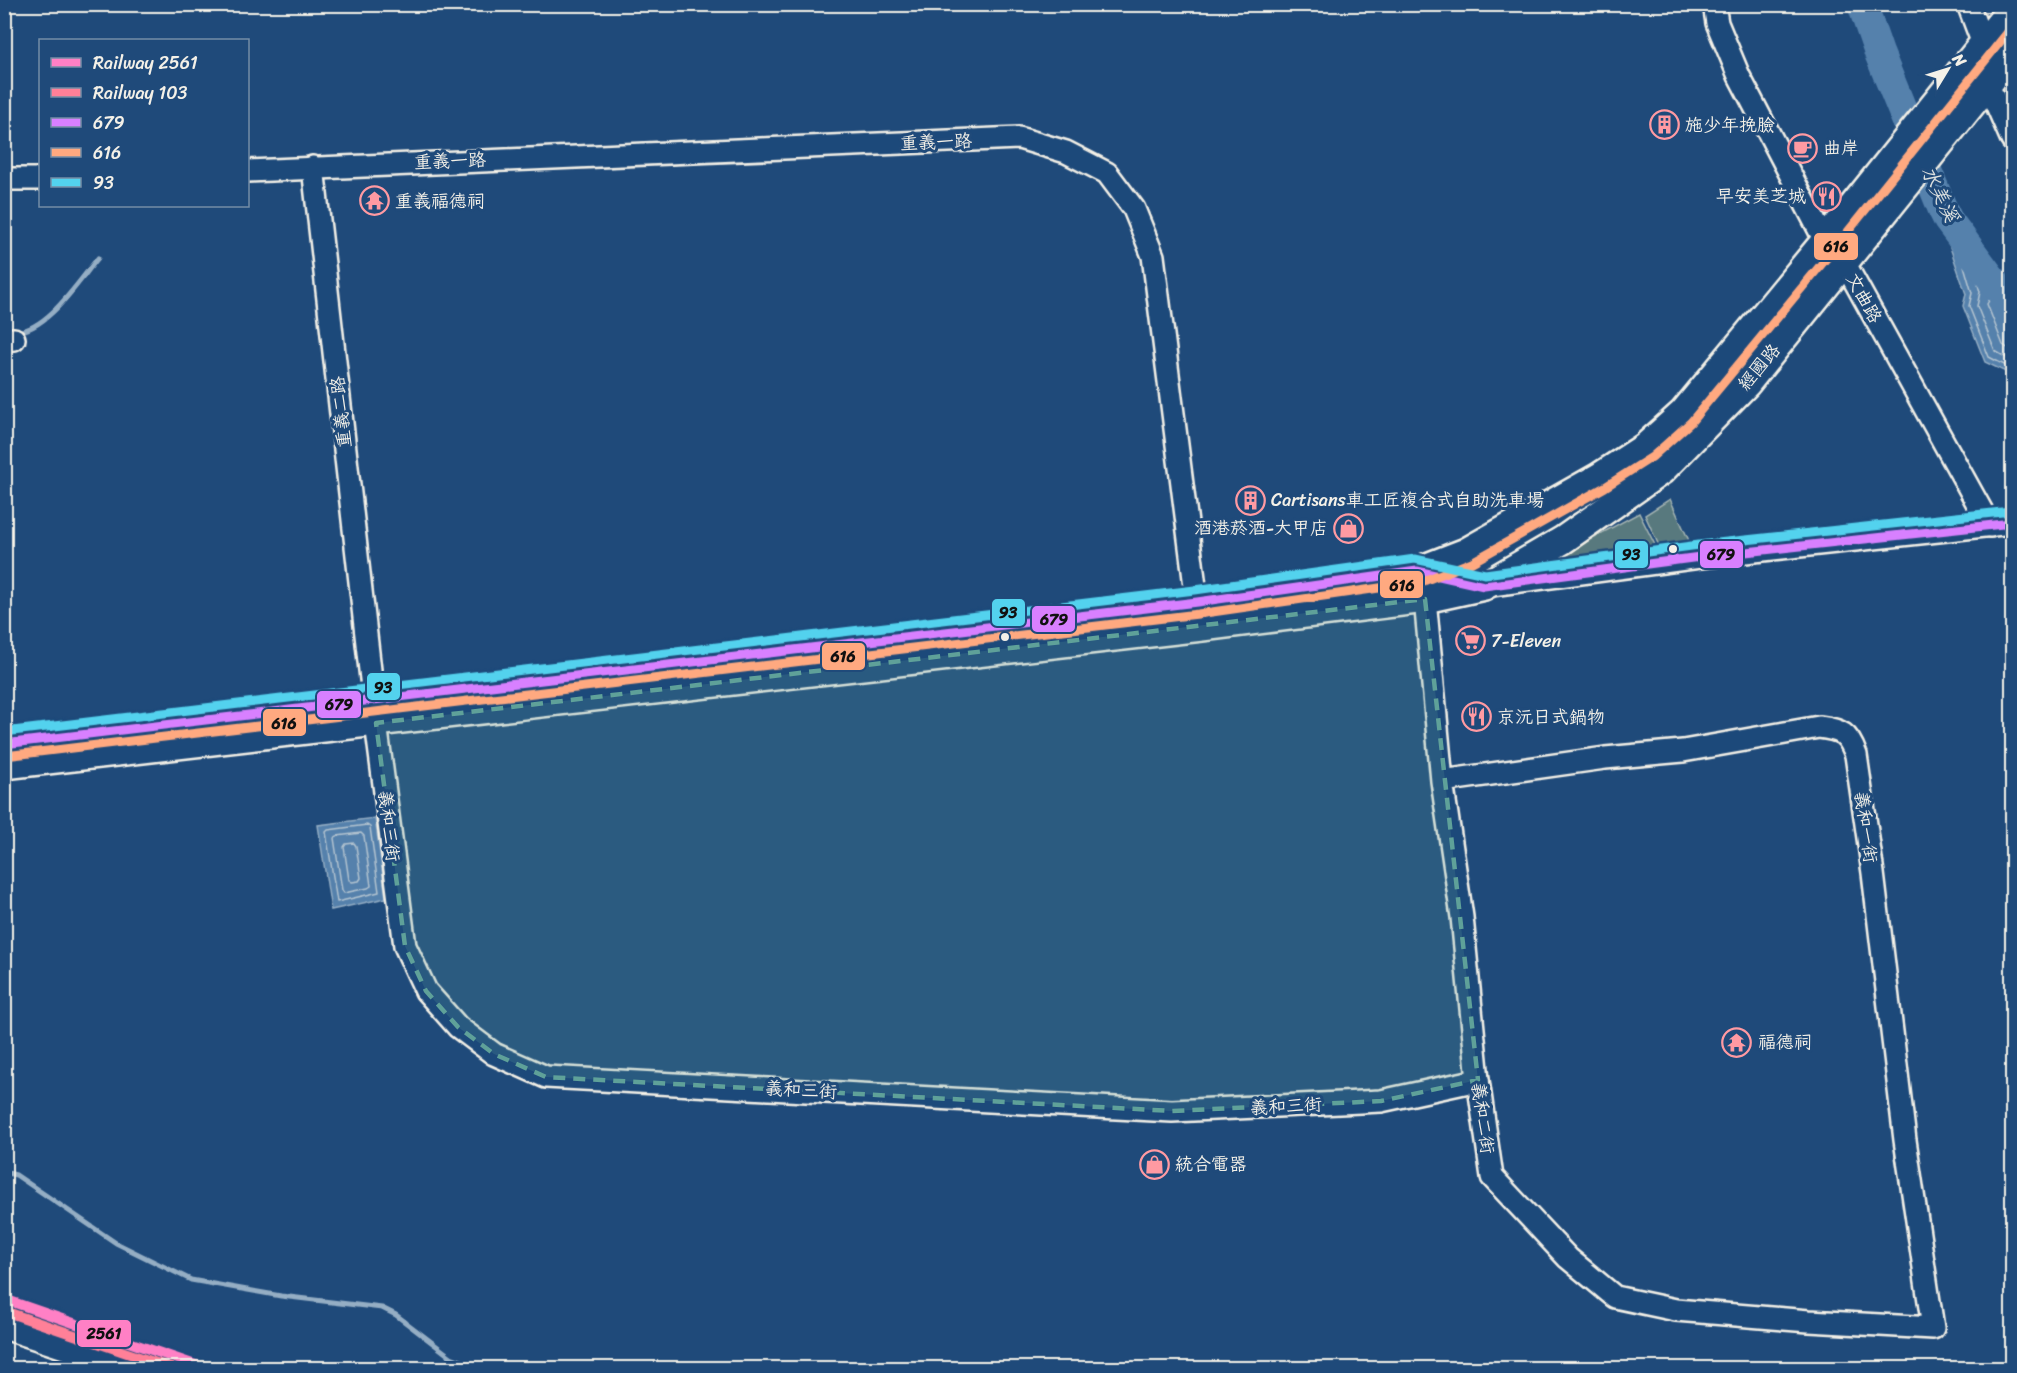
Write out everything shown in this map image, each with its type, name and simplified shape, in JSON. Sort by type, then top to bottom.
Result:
[{"type":"main road","points":[[1983,44],[2013,8]]},
{"type":"main road","name":"經國路","points":[[374,711],[538,682],[1197,602],[1417,571],[1466,552],[1599,477],[1645,447],[1683,413],[1983,44]]},
{"type":"main road","points":[[1988,85],[2013,54]]},
{"type":"main road","name":"經國路","points":[[374,711],[1425,599],[1484,586],[1563,540],[1661,471],[1747,383],[1988,85]]},
{"type":"main road","points":[[4,744],[374,711]]},
{"type":"main road","points":[[4,765],[374,711]]},
{"type":"street","name":"文曲路","points":[[1714,4],[1717,23],[1739,76],[1825,241],[1845,262],[1990,526]]},
{"type":"street","points":[[1968,4],[1983,44],[1988,85],[2013,140]]},
{"type":"street","name":"重義一路","points":[[314,167],[1018,138],[1066,152],[1107,173],[1134,209],[1152,256],[1197,602]]},
{"type":"street","points":[[249,171],[314,167]]},
{"type":"street","name":"重義二路","points":[[314,167],[374,711]]},
{"type":"street","points":[[4,179],[39,178]]},
{"type":"street","points":[[1417,571],[1484,586],[1700,557],[2013,523]]},
{"type":"street","name":"義和二街","points":[[1417,571],[1425,599],[1442,782],[1462,917],[1478,1080],[1492,1177],[1568,1257],[1615,1297],[1676,1310],[1933,1328]]},
{"type":"street","name":"義和三街","points":[[374,711],[405,946],[426,991],[458,1027],[494,1054],[546,1077],[1172,1112],[1381,1101],[1478,1080]]},
{"type":"street","name":"義和一街","points":[[1442,782],[1605,758],[1683,751],[1819,727],[1838,730],[1850,739],[1856,755],[1871,861],[1905,1140],[1933,1328]]},
{"type":"street","points":[[4,1328],[125,1368]]},
{"type":"highlighted area","points":[[1425,599],[1478,1080],[1381,1101],[1172,1111],[546,1077],[494,1054],[458,1027],[426,991],[405,946],[376,723]]},
{"type":"green space","points":[[1670,499],[1690,543],[1660,548],[1645,515]]},
{"type":"green space","points":[[1639,513],[1658,551],[1561,563],[1559,556]]},
{"type":"water","points":[[1941,205],[2012,288],[2012,375],[1985,362],[1963,306],[1966,294],[1940,218]]},
{"type":"water","points":[[375,818],[386,898],[331,910],[318,825]]},
{"type":"waterway","name":"水美溪","points":[[1862,4],[1879,53],[1943,210],[2012,306]]},
{"type":"waterway","points":[[15,332],[39,323],[50,314],[98,258]]},
{"type":"waterway","points":[[4,1172],[16,1175],[116,1243],[191,1280],[281,1296],[382,1308],[396,1315],[451,1357],[480,1368]]},
{"type":"rail line","name":"2561","points":[[4,1299],[204,1368]]},
{"type":"rail line","name":"103","points":[[4,1311],[171,1368]]},
{"type":"transit line","name":"616","points":[[5,756],[1198,614],[1421,582],[1472,562],[1605,487],[1652,457],[1691,422],[1834,249],[2012,27]]},
{"type":"transit line","name":"93","points":[[4,732],[1195,590],[1415,559],[1485,574],[1699,545],[2011,511]]},
{"type":"transit line","name":"679","points":[[4,744],[1197,602],[1417,571],[1484,586],[1700,557],[2012,523]]},
{"type":"place","name":"施少年挽臉","points":[[1664,125]]},
{"type":"place","name":"曲岸","points":[[1802,148]]},
{"type":"place","name":"早安美芝城","points":[[1827,196]]},
{"type":"place","name":"重義福德祠","points":[[374,201]]},
{"type":"place","name":"Cartisans車工匠複合式自助洗車場","points":[[1250,500]]},
{"type":"place","name":"酒港菸酒-大甲店","points":[[1349,528]]},
{"type":"place","name":"7-Eleven","points":[[1470,641]]},
{"type":"place","name":"京沅日式鍋物","points":[[1476,717]]},
{"type":"place","name":"福德祠","points":[[1737,1042]]},
{"type":"place","name":"統合電器","points":[[1154,1164]]}]
